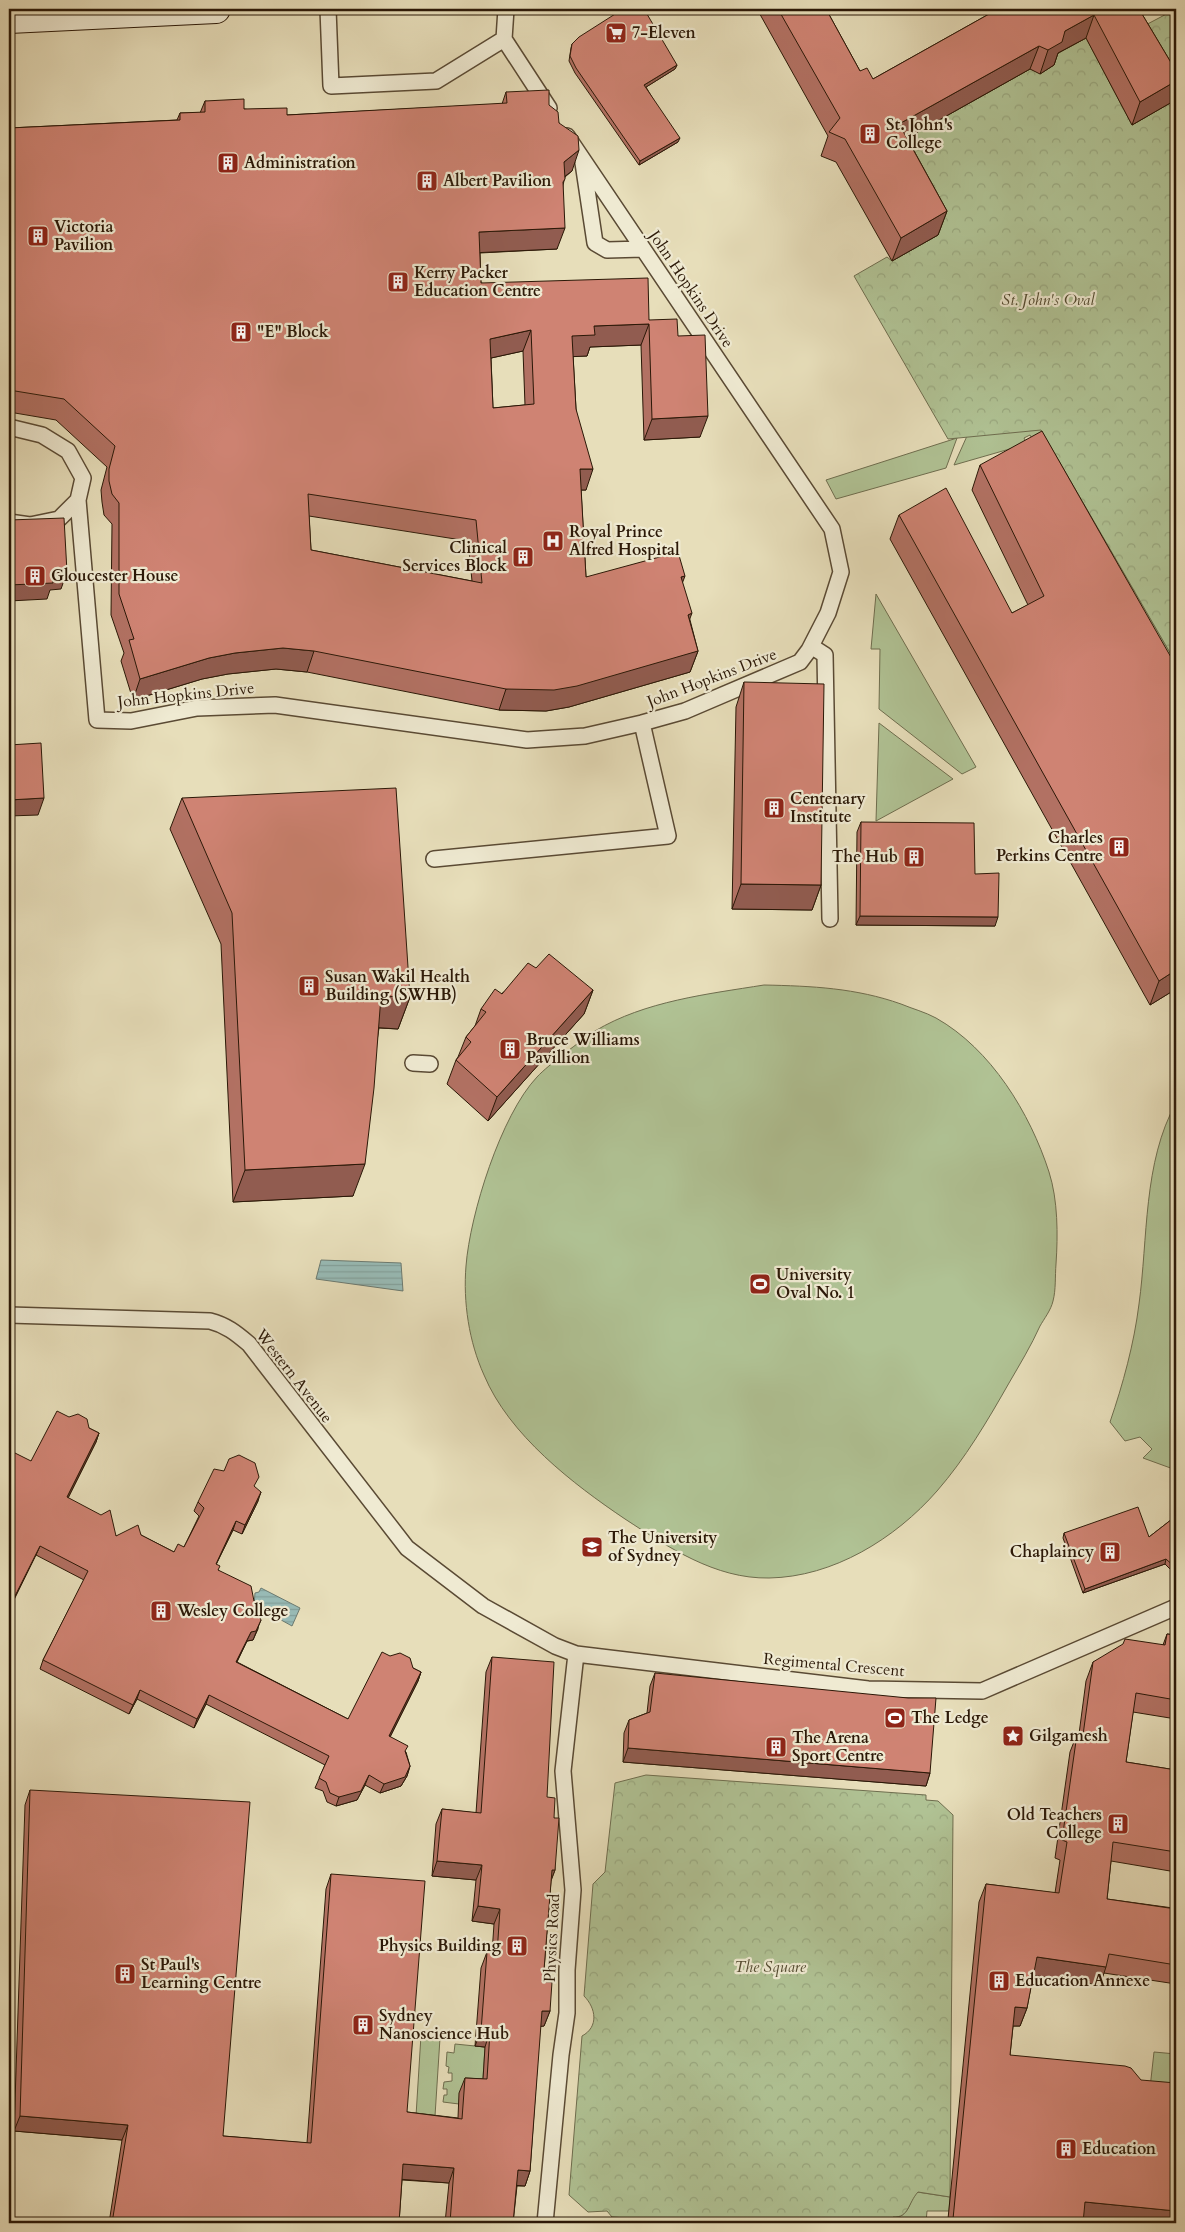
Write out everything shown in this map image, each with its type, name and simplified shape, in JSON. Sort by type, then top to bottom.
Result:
[{"type":"street","points":[[9,19],[216,9]]},
{"type":"lane","points":[[328,9],[331,86],[436,81],[504,39],[506,9]]},
{"type":"lane","name":"John Hopkins Drive","points":[[78,500],[97,720],[131,721],[198,708],[275,705],[527,740],[585,736],[685,711],[800,662],[811,646],[828,613],[841,572],[832,529],[504,39]]},
{"type":"lane","points":[[583,159],[595,243],[607,250],[643,249]]},
{"type":"lane","points":[[9,427],[42,436],[68,451],[83,478],[78,500],[59,519],[30,524],[9,522]]},
{"type":"lane","points":[[811,646],[825,655],[830,919]]},
{"type":"lane","points":[[434,859],[668,836],[642,723]]},
{"type":"lane","points":[[413,1063],[430,1064]]},
{"type":"lane","name":"Western Avenue","points":[[9,1315],[210,1320],[221,1323],[249,1344],[407,1548],[483,1606]]},
{"type":"lane","name":"Regimental Crescent","points":[[483,1606],[555,1646],[576,1654],[868,1689],[982,1691],[1176,1607]]},
{"type":"lane","name":"Physics Road","points":[[545,2223],[561,2055],[567,2013],[567,1970],[572,1890],[563,1771],[576,1654]]},
{"type":"green space","points":[[1176,9],[1176,93],[1138,29]]},
{"type":"green space","name":"St. John's Oval","points":[[1086,38],[1132,125],[1176,99],[1176,663],[1041,430],[948,439],[854,276],[887,257],[892,261],[938,235],[891,147],[1030,69],[1040,73],[1054,65],[1057,54]]},
{"type":"green space","points":[[1041,429],[1176,663],[1176,689],[1030,435],[1024,438],[1027,444],[954,465],[967,436]]},
{"type":"green space","points":[[957,438],[946,468],[836,499],[826,480]]},
{"type":"green space","points":[[876,594],[976,767],[962,774],[879,709],[880,649],[871,649]]},
{"type":"green space","points":[[879,723],[953,779],[876,821]]},
{"type":"green space","name":"University Oval No. 1","points":[[764,985],[817,987],[867,994],[928,1014],[956,1031],[991,1065],[1006,1085],[1031,1127],[1052,1183],[1056,1206],[1057,1230],[1055,1288],[1051,1308],[967,1453],[947,1479],[902,1525],[861,1552],[839,1563],[816,1571],[793,1576],[769,1578],[749,1577],[730,1573],[711,1567],[675,1550],[641,1530],[605,1505],[564,1474],[544,1456],[509,1418],[495,1397],[484,1375],[474,1349],[468,1322],[465,1294],[469,1245],[489,1166],[511,1115],[537,1077],[595,1031],[635,1012],[677,1000]]},
{"type":"green space","points":[[1176,1103],[1176,1470],[1143,1458],[1152,1449],[1140,1437],[1125,1441],[1110,1422],[1128,1364],[1137,1319],[1152,1175],[1165,1126]]},
{"type":"green space","name":"The Square","points":[[646,1775],[926,1795],[926,1800],[938,1801],[953,1815],[950,2197],[918,2192],[908,2209],[902,2215],[893,2217],[888,2223],[701,2223],[612,2217],[607,2211],[588,2212],[569,2195],[582,2036],[591,2028],[594,2017],[591,2006],[584,1996],[593,1884],[605,1872],[615,1783]]},
{"type":"green space","points":[[421,2035],[440,2038],[435,2116],[416,2116]]},
{"type":"green space","points":[[455,2044],[485,2047],[482,2094],[460,2093],[459,2104],[443,2102],[444,2095],[447,2095],[447,2089],[443,2089],[444,2082],[452,2081],[452,2073],[448,2073],[449,2067],[446,2066],[447,2052],[454,2053]]},
{"type":"green space","points":[[1154,2052],[1176,2054],[1176,2091],[1150,2088]]},
{"type":"green space","points":[[917,2192],[950,2197],[949,2211],[927,2211],[926,2223],[888,2223],[893,2217],[902,2215],[908,2209]]},
{"type":"water","points":[[321,1260],[401,1263],[403,1291],[316,1279]]},
{"type":"water","points":[[261,1588],[300,1608],[292,1626],[254,1605],[255,1593],[259,1592]]},
{"type":"building","points":[[623,9],[644,9],[677,65],[644,85],[680,138],[640,161],[576,68],[570,56],[572,44],[579,37]]},
{"type":"building","name":"St. John's College","points":[[778,9],[826,9],[860,71],[867,68],[873,79],[998,9],[1139,9],[1176,71],[1176,81],[1140,102],[1094,15],[1065,31],[1062,42],[1048,50],[1039,46],[899,124],[947,211],[901,238],[845,139],[829,132],[840,118]]},
{"type":"building","points":[[549,90],[549,105],[558,112],[559,123],[578,136],[579,150],[564,162],[565,228],[479,232],[481,283],[648,278],[649,320],[677,319],[678,336],[705,335],[708,416],[652,419],[649,324],[594,326],[595,335],[572,336],[576,409],[593,469],[580,469],[586,577],[678,552],[685,576],[681,577],[692,613],[688,615],[698,651],[577,686],[554,690],[506,689],[314,651],[283,648],[209,658],[140,679],[129,640],[134,639],[119,594],[119,503],[112,494],[109,481],[109,469],[115,446],[64,399],[9,390],[9,128],[180,120],[180,113],[205,112],[205,101],[244,99],[244,109],[287,108],[287,115],[507,103],[506,92]],"holes":[[[531,330],[534,404],[493,408],[490,339]],[[308,494],[476,520],[482,583],[311,550]]]},
{"type":"building","name":"Charles Perkins Centre","points":[[1042,431],[1176,666],[1176,970],[1159,981],[899,515],[946,488],[1012,613],[1044,596],[980,465]]},
{"type":"building","name":"Gloucester House","points":[[64,518],[67,572],[52,573],[53,583],[9,585],[9,520]]},
{"type":"building","name":"Centenary Institute","points":[[744,682],[824,684],[821,885],[741,884]]},
{"type":"building","points":[[41,743],[44,798],[9,800],[9,745]]},
{"type":"building","name":"Susan Wakil Health Building (SWHB)","points":[[396,788],[410,997],[381,996],[374,1088],[365,1164],[245,1170],[232,913],[182,798]]},
{"type":"building","name":"The Hub","points":[[861,822],[974,823],[975,874],[999,873],[998,917],[860,916]]},
{"type":"building","name":"Bruce Williams Pavillion","points":[[549,954],[593,990],[497,1097],[456,1060],[471,1042],[466,1037],[486,1012],[481,1009],[495,989],[502,994],[528,963],[536,968]]},
{"type":"building","name":"Wesley College","points":[[57,1411],[69,1417],[78,1414],[87,1419],[89,1428],[99,1433],[67,1497],[101,1515],[110,1510],[116,1536],[138,1525],[141,1535],[174,1552],[178,1544],[184,1547],[204,1508],[198,1502],[214,1469],[224,1471],[229,1459],[239,1455],[255,1463],[259,1477],[254,1486],[261,1492],[245,1525],[236,1521],[216,1564],[220,1566],[218,1570],[251,1586],[254,1601],[262,1605],[258,1613],[261,1620],[256,1631],[251,1632],[236,1662],[348,1719],[382,1652],[390,1656],[400,1653],[410,1658],[413,1668],[421,1672],[389,1736],[408,1746],[405,1751],[410,1766],[405,1777],[384,1784],[369,1775],[361,1791],[339,1797],[330,1793],[326,1782],[319,1778],[329,1756],[209,1695],[197,1719],[140,1690],[133,1705],[43,1660],[88,1571],[40,1546],[9,1608],[9,1450],[31,1461]]},
{"type":"building","name":"Chaplaincy","points":[[1138,1507],[1149,1537],[1176,1516],[1176,1568],[1166,1559],[1085,1589],[1064,1533]]},
{"type":"building","points":[[1167,1634],[1176,1635],[1176,1700],[1136,1693],[1126,1762],[1176,1770],[1176,1852],[1113,1842],[1107,1899],[1176,1909],[1176,1965],[1109,1954],[1106,1967],[1037,1957],[1027,2008],[1015,2007],[1010,2055],[1125,2066],[1131,2068],[1141,2080],[1176,2083],[1176,2211],[1085,2202],[1083,2223],[947,2223],[948,2219],[953,2219],[986,1884],[1059,1893],[1067,1842],[1062,1840],[1077,1734],[1083,1735],[1093,1662],[1123,1644],[1125,1639],[1165,1645]]},
{"type":"building","points":[[492,1657],[554,1662],[547,1797],[555,1798],[554,1818],[559,1818],[555,1870],[552,1870],[543,1982],[552,1982],[550,2011],[542,2011],[530,2171],[518,2170],[513,2223],[450,2223],[454,2168],[403,2164],[399,2223],[112,2223],[128,2125],[20,2116],[30,1790],[250,1802],[223,2136],[311,2143],[331,1874],[425,1881],[407,2112],[462,2119],[465,2078],[487,2079],[490,2031],[481,2031],[487,1952],[497,1954],[500,1909],[478,1906],[482,1865],[437,1861],[442,1809],[481,1813]]},
{"type":"building","name":"The Arena Sport Centre","points":[[655,1673],[908,1698],[936,1698],[930,1773],[628,1748],[629,1720],[650,1712]]},
{"type":"place","name":"7-Eleven","points":[[616,33]]},
{"type":"place","name":"St. John's College","points":[[870,134]]},
{"type":"place","name":"Administration","points":[[228,163]]},
{"type":"place","name":"Albert Pavilion","points":[[427,181]]},
{"type":"place","name":"Victoria Pavilion","points":[[38,236]]},
{"type":"place","name":"Kerry Packer Education Centre","points":[[398,282]]},
{"type":"place","name":"\"E\" Block","points":[[241,332]]},
{"type":"place","name":"Royal Prince Alfred Hospital","points":[[553,541]]},
{"type":"place","name":"Clinical Services Block","points":[[523,557]]},
{"type":"place","name":"Gloucester House","points":[[35,576]]},
{"type":"place","name":"Centenary Institute","points":[[774,808]]},
{"type":"place","name":"Charles Perkins Centre","points":[[1119,847]]},
{"type":"place","name":"The Hub","points":[[914,857]]},
{"type":"place","name":"Susan Wakil Health Building (SWHB)","points":[[309,986]]},
{"type":"place","name":"Bruce Williams Pavillion","points":[[510,1049]]},
{"type":"place","name":"University Oval No. 1","points":[[760,1284]]},
{"type":"place","name":"The University of Sydney","points":[[592,1547]]},
{"type":"place","name":"Chaplaincy","points":[[1110,1552]]},
{"type":"place","name":"Wesley College","points":[[161,1611]]},
{"type":"place","name":"The Ledge","points":[[895,1718]]},
{"type":"place","name":"Gilgamesh","points":[[1013,1736]]},
{"type":"place","name":"The Arena Sport Centre","points":[[776,1747]]},
{"type":"place","name":"Old Teachers College","points":[[1118,1824]]},
{"type":"place","name":"Physics Building","points":[[517,1946]]},
{"type":"place","name":"St Paul's Learning Centre","points":[[125,1974]]},
{"type":"place","name":"Education Annexe","points":[[999,1981]]},
{"type":"place","name":"Sydney Nanoscience Hub","points":[[363,2025]]},
{"type":"place","name":"Education","points":[[1066,2149]]}]
